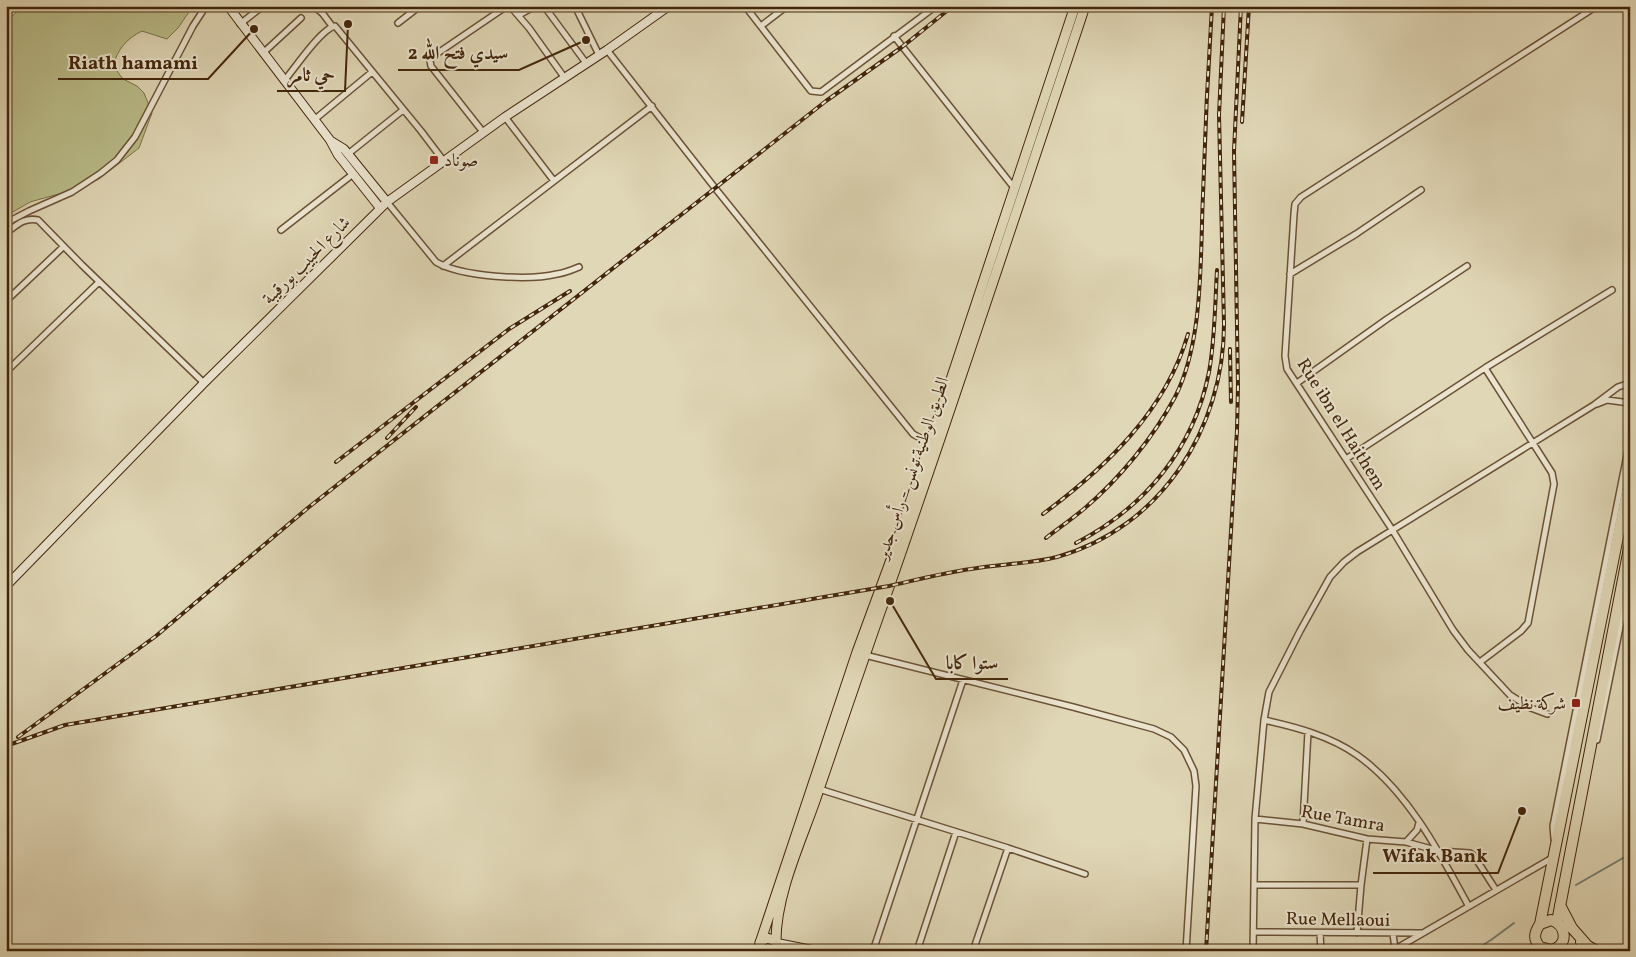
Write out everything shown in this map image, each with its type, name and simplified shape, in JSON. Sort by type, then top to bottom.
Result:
[{"type":"highway","points":[[1564,932],[1563,942],[1554,950],[1536,947],[1535,932],[1540,924],[1630,477]]},
{"type":"highway","points":[[1557,922],[1630,543]]},
{"type":"highway","points":[[1560,905],[1572,928],[1586,944]]},
{"type":"highway","points":[[1540,924],[1545,921],[1557,922],[1564,932],[1598,951]]},
{"type":"main road","points":[[228,6],[330,140],[338,155],[380,208]]},
{"type":"main road","name":"شارع الحبيب بورقيبة","points":[[6,586],[204,383],[380,208],[505,116],[607,50],[669,6]]},
{"type":"main road","name":"الطريق الوطنية تونس - رأس جدير","points":[[776,945],[776,926],[781,902],[819,789],[880,592],[934,445],[1018,191],[1075,6]]},
{"type":"main road","name":"الطريق الوطنية تونس - رأس جدير","points":[[1018,191],[1085,6]]},
{"type":"main road","points":[[330,140],[348,154],[387,202]]},
{"type":"main road","name":"الطريق الوطنية تونس - رأس جدير","points":[[758,951],[758,944],[762,940],[861,654]]},
{"type":"main road","points":[[762,940],[767,938],[776,945],[817,951]]},
{"type":"street","points":[[6,223],[72,192],[117,160],[135,137],[193,26],[206,6]]},
{"type":"street","points":[[240,24],[263,6]]},
{"type":"street","points":[[314,6],[332,26],[337,27],[443,160]]},
{"type":"street","points":[[407,6],[413,12]]},
{"type":"street","points":[[398,23],[420,6]]},
{"type":"street","points":[[483,132],[431,66],[432,57],[509,6],[518,15],[564,77]]},
{"type":"street","points":[[518,15],[536,6]]},
{"type":"street","points":[[544,6],[586,63]]},
{"type":"street","points":[[549,11],[556,6]]},
{"type":"street","points":[[575,6],[599,55]]},
{"type":"street","points":[[745,6],[811,91],[816,92],[821,92],[936,6]]},
{"type":"street","points":[[761,26],[787,6]]},
{"type":"street","name":"Rue ibn el Haithem","points":[[1547,714],[1531,708],[1510,695],[1453,630],[1393,531],[1287,369],[1285,356],[1294,209],[1295,204],[1301,197],[1597,6]]},
{"type":"street","points":[[263,53],[301,18]]},
{"type":"street","points":[[284,81],[318,39],[332,26]]},
{"type":"street","points":[[894,36],[1018,191]]},
{"type":"street","points":[[607,50],[715,188],[913,434],[934,445]]},
{"type":"street","points":[[314,120],[372,72]]},
{"type":"street","points":[[443,266],[652,106]]},
{"type":"street","points":[[348,154],[402,110]]},
{"type":"street","points":[[505,116],[554,181]]},
{"type":"street","points":[[282,230],[353,174]]},
{"type":"street","points":[[1290,274],[1356,234],[1421,190]]},
{"type":"street","points":[[387,202],[436,262],[443,266],[497,276],[532,278],[558,274],[580,267]]},
{"type":"street","points":[[6,233],[17,224],[31,218],[38,220],[99,282],[204,383]]},
{"type":"street","points":[[6,301],[63,246]]},
{"type":"street","points":[[1297,384],[1387,319],[1467,266]]},
{"type":"street","points":[[7,371],[99,282]]},
{"type":"street","points":[[1346,459],[1485,368],[1612,290]]},
{"type":"street","points":[[1480,662],[1521,631],[1528,623],[1554,484],[1552,473],[1485,368]]},
{"type":"street","points":[[1253,951],[1255,819],[1264,720],[1269,692],[1330,576],[1344,562],[1594,405],[1618,387],[1630,383]]},
{"type":"street","points":[[1594,405],[1607,400],[1630,403]]},
{"type":"street","points":[[1393,934],[1393,950],[1496,890],[1555,852],[1552,830],[1630,440]]},
{"type":"street","points":[[1562,892],[1566,890],[1568,883],[1630,578]]},
{"type":"street","points":[[861,654],[1074,706],[1154,729],[1171,737],[1184,750],[1194,771],[1196,786],[1186,951]]},
{"type":"street","points":[[873,951],[963,680]]},
{"type":"street","points":[[1264,720],[1308,732],[1341,746],[1368,764],[1402,799],[1439,851],[1468,905]]},
{"type":"street","points":[[1303,824],[1308,732]]},
{"type":"street","points":[[819,789],[1086,874]]},
{"type":"street","name":"Rue Tamra","points":[[1255,819],[1303,824],[1367,839],[1406,842],[1439,851],[1465,853],[1474,856],[1496,890]]},
{"type":"street","points":[[1406,842],[1417,830],[1419,823]]},
{"type":"street","points":[[917,951],[956,832]]},
{"type":"street","points":[[1357,934],[1367,839]]},
{"type":"street","points":[[974,951],[1008,848]]},
{"type":"street","points":[[1255,885],[1361,885]]},
{"type":"street","name":"Rue Mellaoui","points":[[1254,932],[1421,934]]},
{"type":"street","points":[[1320,933],[1320,951]]},
{"type":"green space","points":[[23,6],[181,6],[189,12],[178,28],[167,39],[142,31],[127,41],[115,60],[113,66],[123,79],[137,86],[144,93],[152,113],[139,148],[99,179],[80,188],[30,202],[6,216],[6,22]]},
{"type":"waterway","points":[[1576,885],[1630,854]]},
{"type":"waterway","points":[[1473,951],[1514,923]]},
{"type":"railway","points":[[18,737],[156,636],[309,507],[826,101],[902,47],[953,6]]},
{"type":"railway","points":[[1046,538],[1098,496],[1135,457],[1157,427],[1175,397],[1184,375],[1191,351],[1199,298],[1212,6]]},
{"type":"railway","points":[[6,746],[65,725],[889,586],[982,567],[1025,563],[1057,557],[1094,543],[1127,523],[1156,498],[1180,469],[1199,436],[1213,400],[1221,363],[1224,324],[1219,115],[1224,6]]},
{"type":"railway","points":[[1206,951],[1237,430],[1234,151],[1241,6]]},
{"type":"railway","points":[[1242,122],[1249,6]]},
{"type":"railway","points":[[1076,543],[1101,529],[1144,494],[1178,451],[1191,426],[1202,400],[1209,372],[1214,334],[1217,270]]},
{"type":"railway","points":[[336,462],[509,329],[570,291]]},
{"type":"railway","points":[[1043,514],[1089,477],[1110,457],[1149,413],[1165,388],[1178,362],[1188,334]]},
{"type":"railway","points":[[1230,349],[1231,402]]},
{"type":"railway","points":[[387,438],[416,407]]},
{"type":"place","name":"حي ثامر","points":[[348,24]]},
{"type":"place","name":"Riath hamami","points":[[254,29]]},
{"type":"place","name":"2 سيدي فتح الله","points":[[586,40]]},
{"type":"place","name":"صوناد","points":[[434,160]]},
{"type":"place","name":"ستوا كابا","points":[[890,601]]},
{"type":"place","name":"شركة نظيف","points":[[1576,703]]},
{"type":"place","name":"Wifak Bank","points":[[1522,811]]}]
